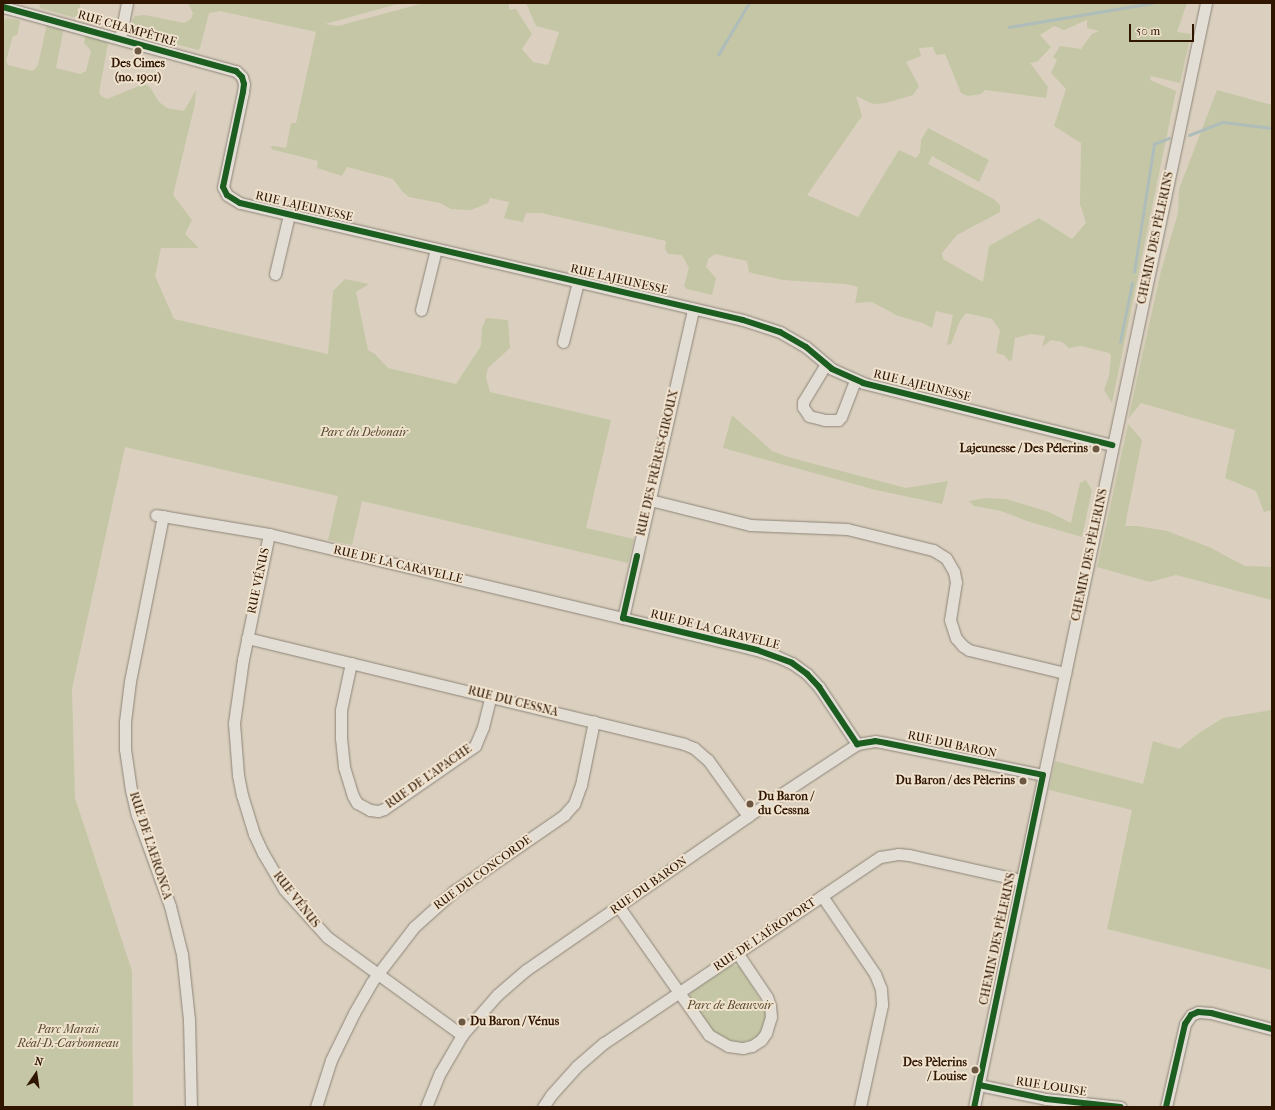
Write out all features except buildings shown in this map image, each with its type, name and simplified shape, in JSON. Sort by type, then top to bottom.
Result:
[{"type":"street","name":"RUE CHAMPÊTRE","points":[[120,39],[127,3]]},
{"type":"street","name":"CHEMIN DES PÈLERINS","points":[[974,1107],[1206,3]]},
{"type":"street","name":"RUE CHAMPÊTRE","points":[[3,7],[64,22],[157,50],[227,67],[236,71],[242,77]]},
{"type":"street","name":"RUE LAJEUNESSE","points":[[242,77],[244,84],[243,92],[223,187],[227,195],[232,200],[289,215],[742,320],[780,332],[806,347],[826,364],[855,380],[1112,445]]},
{"type":"street","name":"RUE LAJEUNESSE","points":[[275,274],[289,215]]},
{"type":"street","points":[[421,310],[436,249]]},
{"type":"street","name":"RUE LAJEUNESSE","points":[[563,342],[578,282]]},
{"type":"street","name":"RUE DES FRÈRES-GIROUX","points":[[623,618],[693,308]]},
{"type":"street","name":"RUE LAJEUNESSE","points":[[826,364],[803,402],[803,407],[809,416],[825,420],[838,420],[841,417],[855,380]]},
{"type":"street","points":[[650,500],[750,525],[846,529],[933,550],[946,558],[954,572],[956,582],[950,620],[956,638],[963,646],[969,650],[1064,673]]},
{"type":"street","name":"RUE DE LA CARAVELLE","points":[[160,515],[269,534],[757,650],[792,663],[807,674],[818,687],[857,744]]},
{"type":"street","name":"RUE DE L'AERONCA","points":[[160,515],[130,681],[125,722],[125,749],[131,790],[137,815],[170,906],[182,954],[189,1019],[191,1107]]},
{"type":"street","name":"RUE VÉNUS","points":[[269,534],[235,703],[234,743],[242,795],[254,834],[284,889],[312,923],[344,951],[462,1035]]},
{"type":"street","name":"RUE DU CESSNA","points":[[247,638],[674,740],[694,748],[708,760],[748,816]]},
{"type":"street","name":"RUE DE L'APACHE","points":[[351,663],[341,710],[343,759],[353,796],[357,803],[370,810],[378,811],[384,809],[475,746],[483,727],[491,696]]},
{"type":"street","name":"RUE DU CONCORDE","points":[[316,1107],[331,1060],[354,1013],[377,975],[414,928],[438,905],[472,878],[569,811],[578,796],[594,721]]},
{"type":"street","name":"RUE DU BARON","points":[[426,1107],[445,1062],[462,1035],[488,1004],[526,970],[619,907],[748,816],[857,744],[875,741],[1043,775]]},
{"type":"street","name":"RUE DE L'AÉROPORT","points":[[544,1107],[563,1081],[591,1053],[880,857],[898,854],[1021,880]]},
{"type":"street","points":[[822,896],[875,974],[881,988],[882,1005],[860,1107]]},
{"type":"street","points":[[619,907],[709,1035],[719,1042],[735,1048],[743,1048],[752,1046],[761,1040],[770,1025],[770,1006],[766,997],[738,954]]},
{"type":"street","points":[[1166,1107],[1185,1024],[1191,1015],[1198,1012],[1211,1013],[1272,1029]]},
{"type":"street","name":"RUE LOUISE","points":[[978,1085],[1046,1099],[1087,1105],[1121,1107]]},
{"type":"green space","points":[[39,3],[80,3],[80,19],[40,8]]},
{"type":"green space","points":[[188,3],[401,3],[325,24],[338,26],[424,3],[509,3],[509,10],[516,9],[532,34],[522,49],[533,62],[548,65],[559,32],[536,26],[526,3],[1187,3],[1177,32],[1191,34],[1180,83],[1151,76],[1150,80],[1176,91],[1112,403],[1104,390],[1109,376],[1111,355],[1109,353],[1081,346],[1069,348],[1062,342],[1051,340],[1042,347],[1045,336],[1031,334],[1015,338],[1012,360],[1009,361],[1004,355],[996,353],[1000,330],[992,319],[966,313],[960,321],[951,344],[947,345],[953,315],[936,311],[932,328],[923,323],[898,316],[872,302],[855,303],[858,287],[846,284],[783,280],[756,274],[749,272],[747,261],[715,254],[708,259],[706,267],[716,278],[712,295],[687,289],[684,286],[689,268],[682,255],[668,254],[665,249],[666,241],[541,213],[526,213],[523,222],[507,219],[504,218],[509,202],[490,198],[488,203],[471,210],[451,209],[440,203],[409,197],[402,191],[393,179],[347,167],[342,176],[317,168],[318,161],[274,150],[270,147],[286,148],[291,123],[296,123],[316,32],[220,11],[209,13],[200,48],[198,50],[137,34],[132,30],[132,21],[135,16],[145,15],[184,23],[191,19],[193,13]],"holes":[[[1087,20],[1087,28],[1099,31],[1092,34],[1081,49],[1060,46],[1053,57],[1057,60],[1051,73],[1066,89],[1054,126],[1081,143],[1080,204],[1086,223],[1072,239],[1039,218],[989,246],[983,282],[943,259],[942,253],[957,235],[1000,212],[1000,205],[994,199],[928,164],[932,156],[979,182],[989,160],[928,128],[921,140],[920,153],[916,158],[899,150],[858,217],[807,195],[862,116],[856,96],[873,104],[886,103],[913,95],[919,86],[906,62],[921,56],[919,48],[933,47],[936,55],[945,54],[961,93],[968,96],[981,94],[985,90],[1046,98],[1048,87],[1030,63],[1037,62],[1051,47],[1040,35],[1054,26],[1064,30]]]},
{"type":"green space","points":[[5,18],[19,20],[20,23],[17,35],[13,36],[6,61],[8,65],[32,71],[35,69],[38,65],[47,24],[64,27],[56,68],[80,74],[86,71],[91,51],[84,43],[86,34],[108,43],[99,93],[107,99],[144,84],[150,87],[159,102],[167,108],[184,111],[196,90],[195,104],[173,195],[192,220],[185,234],[199,248],[161,248],[155,276],[174,319],[328,354],[333,291],[345,279],[369,284],[356,292],[368,350],[375,354],[388,368],[456,384],[481,346],[482,328],[486,318],[508,320],[510,348],[488,368],[486,377],[490,392],[611,420],[586,528],[634,539],[628,563],[362,501],[352,545],[328,540],[338,496],[125,447],[72,689],[75,798],[132,971],[133,1107],[3,1107],[3,28]]},
{"type":"green space","points":[[1217,90],[1272,105],[1272,510],[1264,512],[1256,491],[1225,478],[1235,430],[1141,403],[1128,419],[1161,271],[1178,213],[1179,189]]},
{"type":"green space","points":[[732,415],[772,451],[788,457],[906,488],[948,481],[942,504],[876,490],[723,448]]},
{"type":"green space","points":[[1128,424],[1142,440],[1125,526],[1137,526],[1167,531],[1209,547],[1245,566],[1272,567],[1272,600],[1176,575],[1150,582],[1097,567]]},
{"type":"green space","points":[[1086,480],[1092,490],[1082,537],[1030,522],[1001,511],[974,506],[969,501],[985,498],[1006,499],[1049,512],[1071,523],[1080,483]]},
{"type":"green space","points":[[1272,710],[1272,970],[1107,929],[1132,810],[1049,790],[1055,761],[1143,784],[1153,741],[1179,749],[1199,733],[1223,718]]},
{"type":"green space","name":"Parc de Beauvoir","points":[[732,965],[739,966],[765,1007],[766,1015],[760,1033],[756,1038],[743,1042],[726,1040],[712,1032],[689,999],[691,992]]},
{"type":"waterway","points":[[718,55],[749,3]]},
{"type":"waterway","points":[[1009,27],[1152,3]]},
{"type":"waterway","points":[[1189,135],[1223,122],[1272,128]]},
{"type":"waterway","points":[[1134,272],[1154,144],[1169,138]]},
{"type":"waterway","points":[[1120,342],[1132,283]]},
{"type":"cycle path","points":[[3,7],[236,71],[242,77],[244,84],[223,187],[227,195],[240,203],[743,320],[780,332],[806,347],[832,369],[863,383],[1112,445]]},
{"type":"cycle path","points":[[637,556],[623,618],[757,650],[792,663],[807,674],[819,687],[857,744],[875,741],[1043,775],[974,1107]]},
{"type":"cycle path","points":[[1166,1107],[1185,1024],[1191,1015],[1198,1012],[1211,1013],[1272,1029]]},
{"type":"cycle path","points":[[979,1085],[1046,1099],[1121,1107]]},
{"type":"place","name":"Des Cimes (no. 1901)","points":[[138,51]]},
{"type":"place","name":"Lajeunesse / Des Pélerins","points":[[1096,449]]},
{"type":"place","name":"Du Baron / des Pèlerins","points":[[1023,781]]},
{"type":"place","name":"Du Baron / du Cessna","points":[[750,804]]},
{"type":"place","name":"Du Baron / Vénus","points":[[462,1022]]},
{"type":"place","name":"Des Pèlerins / Louise","points":[[975,1070]]},
{"type":"park label","name":"Parc du Debonair","points":[[364,433]]},
{"type":"park label","name":"Parc Marais Réal-D.-Carbonneau","points":[[68,1037]]}]
